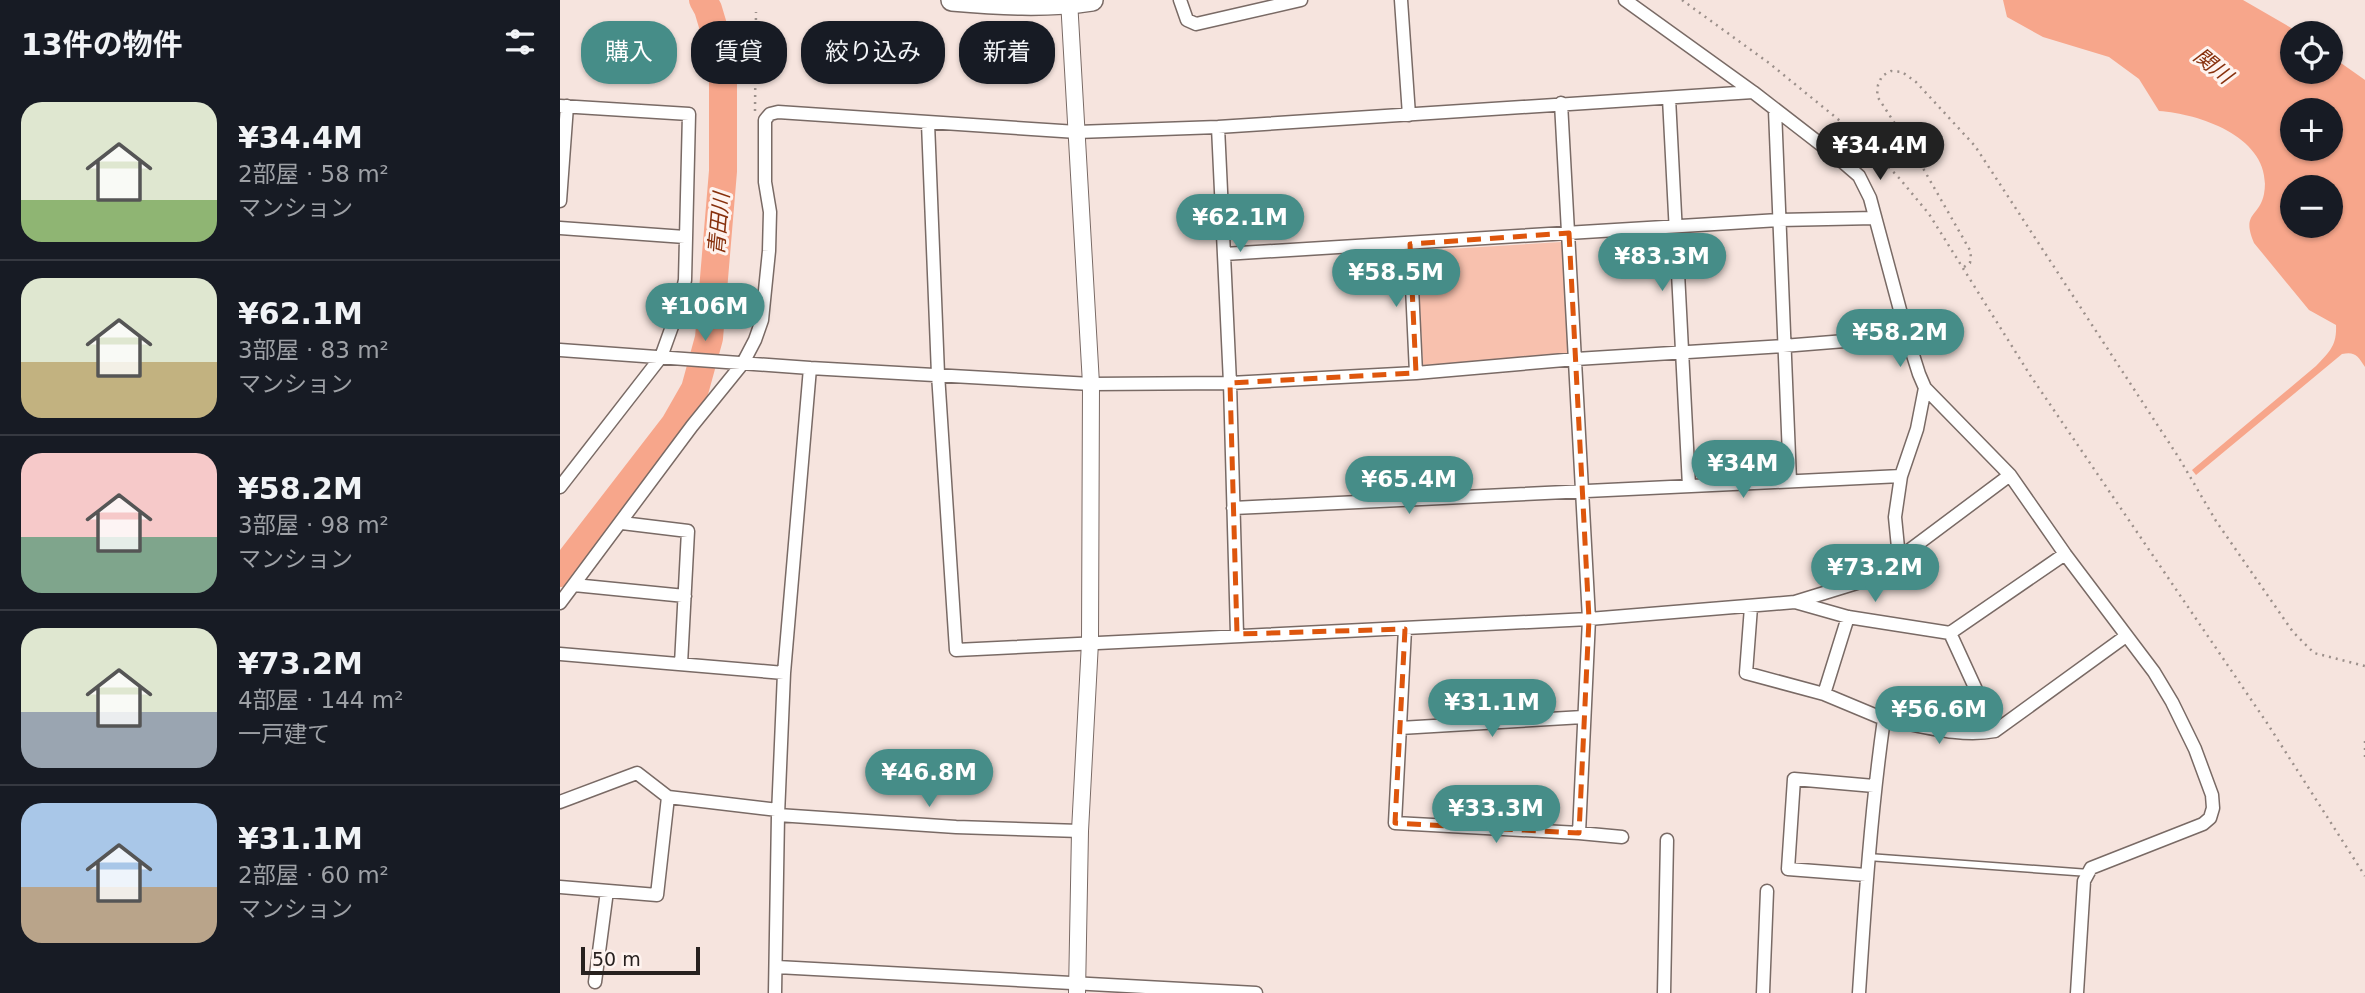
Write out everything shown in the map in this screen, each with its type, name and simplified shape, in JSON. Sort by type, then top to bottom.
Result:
[{"type":"main road","points":[[952,0],[1020,4],[1092,0]]},
{"type":"street","points":[[1180,0],[1187,20],[1196,23],[1301,0]]},
{"type":"street","points":[[1401,0],[1409,115]]},
{"type":"street","points":[[1625,0],[1754,92],[1858,176],[1870,198],[1907,336],[1925,388],[2010,475],[2065,554],[2154,672],[2195,749],[2212,795],[2213,808],[2210,818],[2203,824],[2091,867],[2084,881],[2077,993]]},
{"type":"street","points":[[1069,2],[1091,384],[1090,642],[1080,831],[1077,988]]},
{"type":"street","points":[[560,603],[622,523],[755,340],[762,320],[766,290],[770,212],[765,182],[765,120],[770,114],[778,112],[1077,132],[1218,127],[1754,92]]},
{"type":"street","points":[[1669,98],[1689,486]]},
{"type":"street","points":[[1561,103],[1589,619],[1579,833]]},
{"type":"street","points":[[560,201],[563,106],[689,114],[685,280],[679,307],[661,357],[560,487]]},
{"type":"street","points":[[1775,110],[1790,481]]},
{"type":"street","points":[[928,124],[938,374],[956,650],[1237,634],[1405,629],[1589,619],[1795,602],[1860,582],[1899,558],[2010,475]]},
{"type":"street","points":[[1218,127],[1230,383],[1237,634]]},
{"type":"street","points":[[1224,254],[1779,220],[1875,218]]},
{"type":"street","points":[[560,228],[685,237]]},
{"type":"street","points":[[1410,244],[1416,373]]},
{"type":"street","points":[[560,350],[1091,384],[1230,383],[1416,373],[1907,336]]},
{"type":"street","points":[[775,993],[783,673],[810,368]]},
{"type":"street","points":[[1899,558],[1895,517],[1901,476],[1916,429],[1925,388]]},
{"type":"street","points":[[1233,508],[1901,476]]},
{"type":"street","points":[[622,523],[688,530],[681,664]]},
{"type":"street","points":[[1795,602],[1847,617],[1950,633],[2065,554]]},
{"type":"street","points":[[574,585],[685,596]]},
{"type":"street","points":[[1751,607],[1746,673],[1824,694],[1884,719],[1955,732],[1996,732],[2126,636]]},
{"type":"street","points":[[1824,694],[1847,617]]},
{"type":"street","points":[[1405,629],[1395,823],[1622,836]]},
{"type":"street","points":[[1950,633],[1996,732]]},
{"type":"street","points":[[560,654],[783,673]]},
{"type":"street","points":[[1400,728],[1583,717]]},
{"type":"street","points":[[1859,993],[1874,786],[1884,719]]},
{"type":"street","points":[[560,802],[637,773],[668,797],[778,813],[956,827],[1080,831]]},
{"type":"street","points":[[1866,875],[1788,869],[1794,779],[1874,786]]},
{"type":"street","points":[[560,887],[657,895],[668,797]]},
{"type":"street","points":[[1664,993],[1667,841]]},
{"type":"street","points":[[594,982],[607,891]]},
{"type":"street","points":[[1763,993],[1767,891]]},
{"type":"street","points":[[777,967],[1077,988],[1256,993]]},
{"type":"lane","points":[[1868,857],[2089,873]]},
{"type":"path","points":[[1682,0],[1779,71],[1861,138],[1929,214],[2030,375],[2267,723],[2365,876]]},
{"type":"path","points":[[756,12],[754,111],[765,120]]},
{"type":"path","points":[[1964,267],[1970,264],[1971,252],[1916,156],[1877,96],[1882,76],[1891,71],[1902,72],[1916,82],[1975,145],[2179,458],[2216,521],[2293,632],[2314,653],[2365,666]]},
{"type":"path","points":[[2365,741],[2365,759]]},
{"type":"highlighted area","points":[[1569,233],[1589,619],[1579,833],[1395,823],[1405,629],[1237,634],[1230,383],[1416,373],[1410,244]]},
{"type":"shaded area","points":[[1562,242],[1569,358],[1423,365],[1417,251]]},
{"type":"water","name":"関川","points":[[2003,0],[2243,0],[2280,21],[2280,84],[2343,84],[2343,64],[2365,80],[2365,367],[2356,355],[2342,354],[2196,475],[2192,470],[2321,361],[2334,344],[2336,325],[2309,310],[2254,243],[2249,226],[2262,202],[2264,175],[2258,158],[2247,144],[2214,124],[2159,111],[2139,79],[2109,57],[2043,37],[2007,17]]},
{"type":"waterway","name":"青田川","points":[[560,573],[675,424],[695,389],[709,338],[723,171],[723,59],[703,0]]}]
